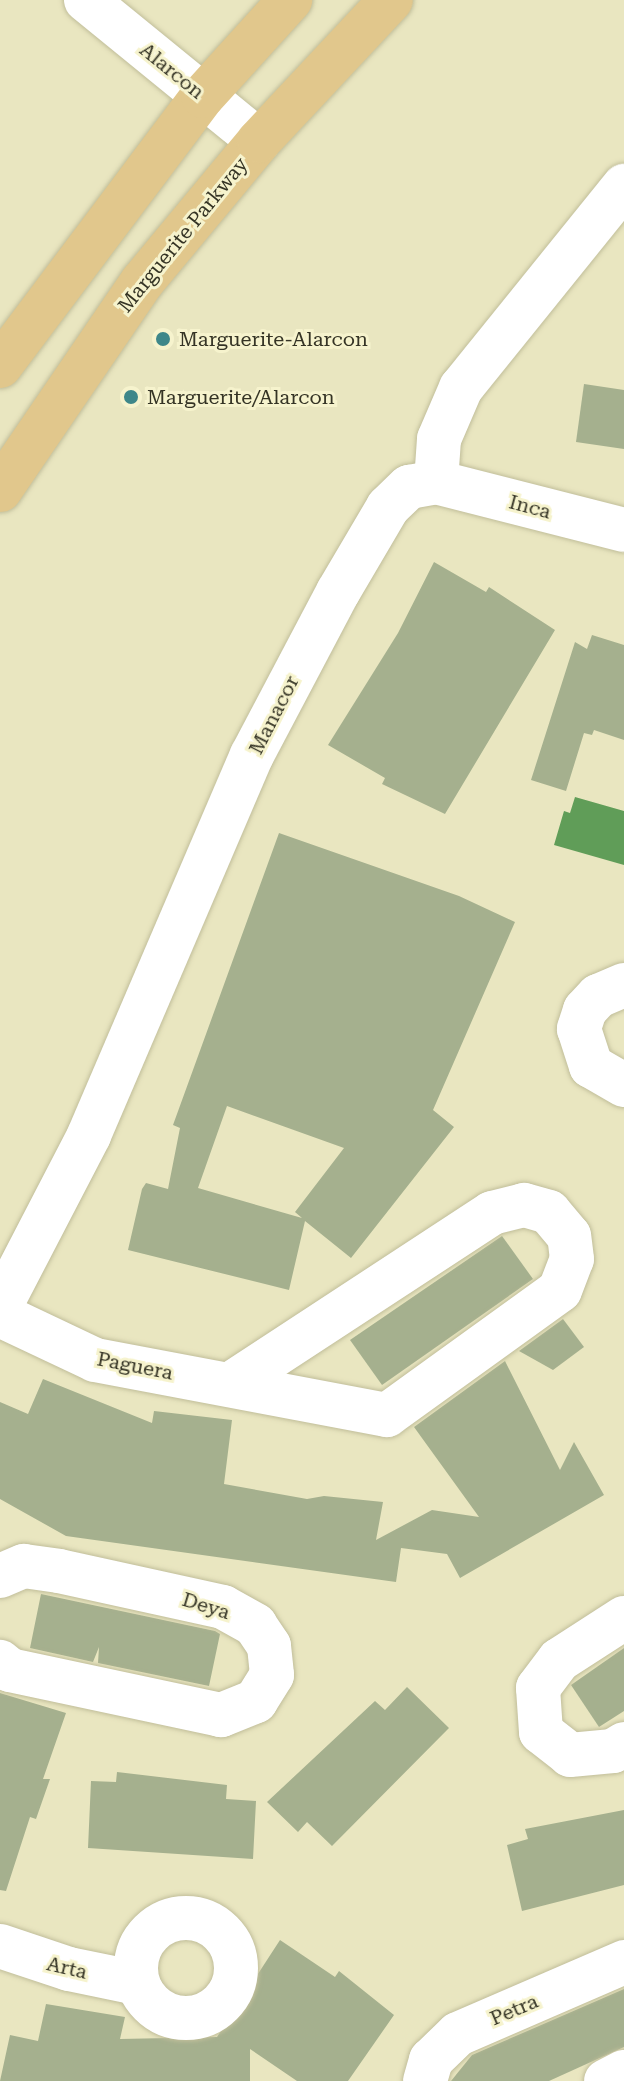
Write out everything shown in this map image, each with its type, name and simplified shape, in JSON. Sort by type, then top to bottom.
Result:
[{"type":"main road","points":[[0,366],[203,96],[290,0]]},
{"type":"main road","name":"Marguerite Parkway","points":[[0,490],[142,282],[259,141],[391,0]]},
{"type":"street","name":"Alarcon","points":[[86,0],[259,141]]},
{"type":"street","points":[[436,482],[439,439],[461,388],[624,186]]},
{"type":"street","name":"Inca","points":[[436,482],[624,530]]},
{"type":"street","name":"Manacor","points":[[0,1307],[89,1135],[252,755],[331,605],[388,507],[409,487],[436,482]]},
{"type":"street","points":[[624,985],[598,996],[585,1010],[579,1029],[591,1066],[624,1085]]},
{"type":"street","name":"Paguera","points":[[0,1315],[95,1360],[387,1415],[560,1290],[572,1259],[569,1236],[549,1212],[524,1205],[492,1213],[231,1384]]},
{"type":"street","name":"Deya","points":[[0,1576],[24,1566],[223,1607],[255,1625],[269,1646],[272,1675],[256,1701],[221,1715],[10,1670],[0,1662]]},
{"type":"street","points":[[624,1618],[559,1660],[538,1688],[541,1732],[570,1755],[613,1751],[624,1744]]},
{"type":"street","name":"Arta","points":[[0,1946],[69,1969],[137,1983]]},
{"type":"street","name":"Petra","points":[[425,2081],[431,2060],[458,2034],[624,1962]]},
{"type":"street","points":[[606,2081],[624,2072]]},
{"type":"shaded area","points":[[575,797],[624,811],[624,865],[554,845],[564,811],[570,813]]},
{"type":"building","points":[[584,384],[624,390],[624,449],[576,442]]},
{"type":"building","points":[[434,562],[486,592],[489,587],[555,630],[445,814],[382,784],[385,778],[328,745],[398,633]]},
{"type":"building","points":[[592,635],[624,645],[624,740],[594,730],[592,735],[584,733],[566,791],[531,780],[575,642],[587,649]]},
{"type":"building","points":[[279,833],[459,896],[515,922],[433,1110],[454,1127],[351,1258],[305,1221],[289,1290],[128,1250],[142,1189],[146,1183],[168,1189],[180,1128],[173,1125]],"holes":[[[227,1106],[344,1148],[295,1212],[302,1218],[198,1188]]]},
{"type":"building","points":[[502,1236],[533,1279],[382,1385],[350,1340]]},
{"type":"building","points":[[563,1319],[584,1347],[553,1370],[519,1351]]},
{"type":"building","points":[[505,1361],[560,1470],[574,1442],[604,1495],[460,1578],[447,1554],[401,1548],[396,1582],[66,1536],[0,1499],[0,1402],[28,1414],[43,1379],[152,1423],[154,1411],[232,1420],[224,1484],[307,1499],[324,1496],[383,1502],[376,1540],[432,1510],[479,1517],[414,1427]]},
{"type":"building","points":[[41,1594],[215,1631],[220,1634],[209,1686],[98,1663],[99,1647],[93,1662],[30,1648]]},
{"type":"building","points":[[624,1648],[624,1711],[599,1727],[571,1685]]},
{"type":"building","points":[[407,1687],[449,1728],[332,1846],[307,1822],[298,1832],[267,1802],[375,1701],[385,1710]]},
{"type":"building","points":[[0,1693],[66,1713],[43,1779],[50,1779],[36,1819],[30,1817],[6,1891],[0,1890]]},
{"type":"building","points":[[117,1772],[227,1785],[226,1799],[256,1801],[253,1859],[88,1848],[91,1781],[116,1782]]},
{"type":"building","points":[[624,1810],[624,1885],[522,1911],[507,1845],[528,1839],[525,1829]]},
{"type":"building","points":[[280,1940],[335,1977],[339,1971],[394,2015],[348,2081],[297,2081],[250,2049],[250,2081],[0,2081],[10,2035],[38,2041],[46,2004],[125,2017],[120,2039],[217,2037]]},
{"type":"building","points":[[624,1989],[624,2047],[549,2081],[451,2081],[472,2055]]},
{"type":"place","name":"Marguerite-Alarcon","points":[[163,339]]},
{"type":"place","name":"Marguerite/Alarcon","points":[[131,397]]}]
